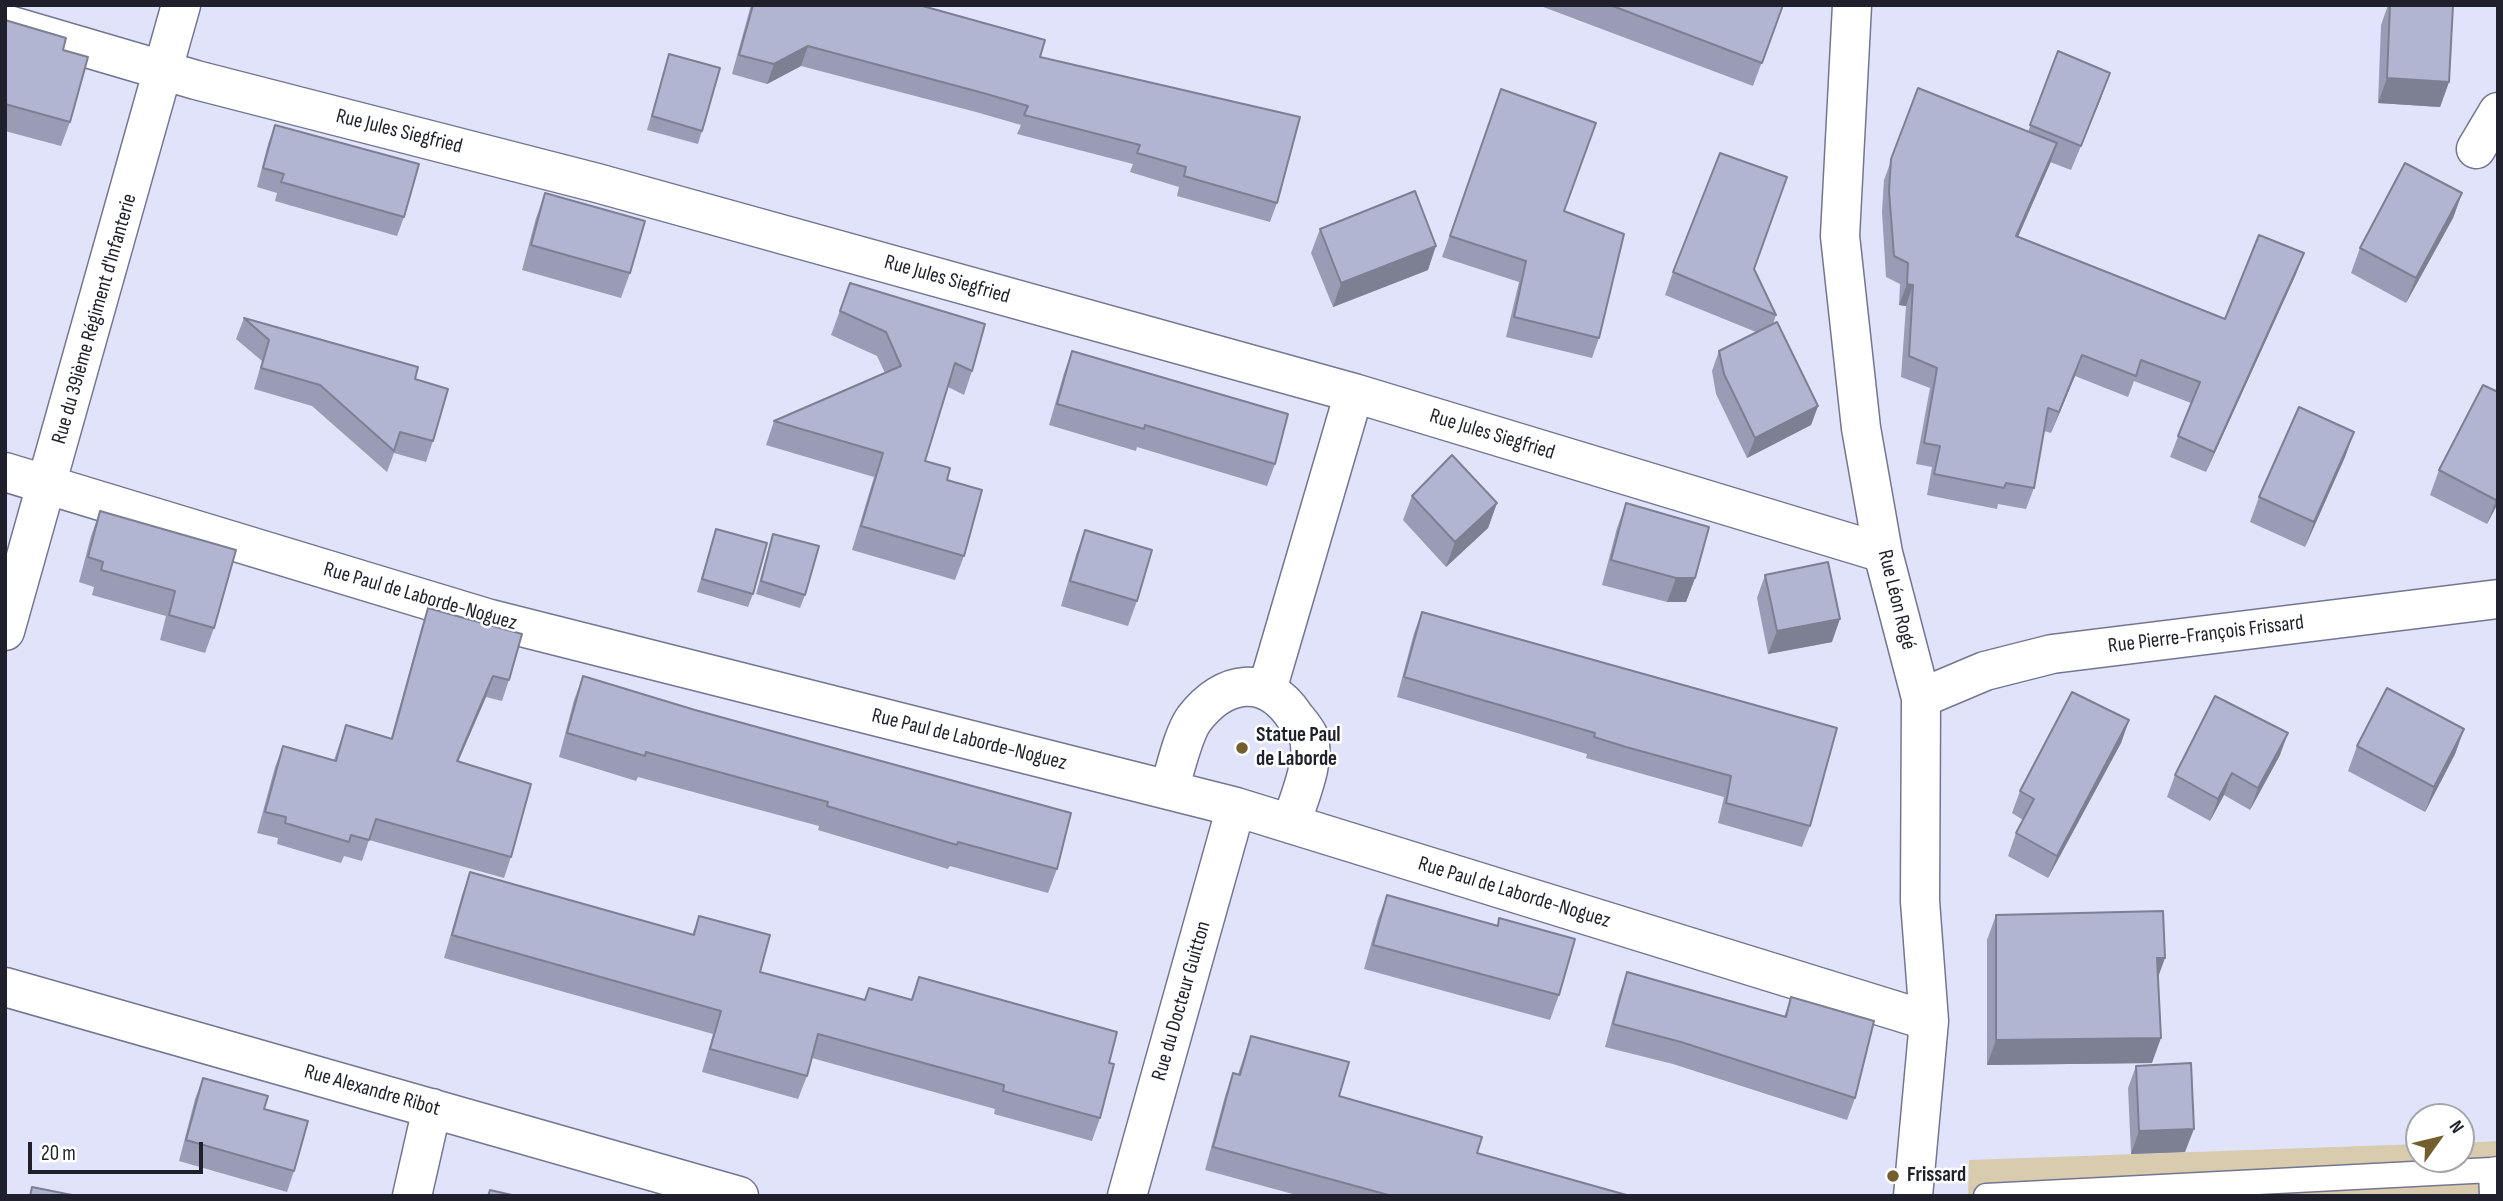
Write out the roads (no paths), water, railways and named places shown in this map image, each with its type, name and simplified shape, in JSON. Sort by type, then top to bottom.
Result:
[{"type":"street","name":"Rue du 39ième Régiment d'Infanterie","points":[[5,631],[49,483],[181,5]]},
{"type":"street","name":"Rue Léon Rogé","points":[[1852,5],[1840,236],[1861,428],[1883,553],[1921,698],[1920,901],[1929,1021],[1913,1196]]},
{"type":"street","name":"Rue Jules Siegfried","points":[[5,24],[196,80],[597,183],[1354,393],[1883,553]]},
{"type":"street","points":[[2476,149],[2498,112]]},
{"type":"street","points":[[1267,690],[1354,393]]},
{"type":"street","name":"Rue Paul de Laborde-Noguez","points":[[5,472],[49,483],[490,619],[1236,807],[1929,1021]]},
{"type":"street","name":"Rue Pierre-François Frissard","points":[[1921,698],[1984,671],[2052,654],[2498,599]]},
{"type":"street","points":[[1168,790],[1192,721],[1214,698],[1240,685],[1267,690],[1288,706],[1308,735],[1308,763],[1291,824]]},
{"type":"street","name":"Rue du Docteur Guitton","points":[[1128,1196],[1236,807]]},
{"type":"street","name":"Rue Alexandre Ribot","points":[[5,987],[738,1196]]},
{"type":"street","points":[[412,1196],[432,1108]]},
{"type":"lane","points":[[1986,1196],[2494,1169],[2492,1196]]},
{"type":"place","name":"Statue Paul de Laborde","points":[[1242,748]]},
{"type":"place","name":"Frissard","points":[[1893,1176]]}]
